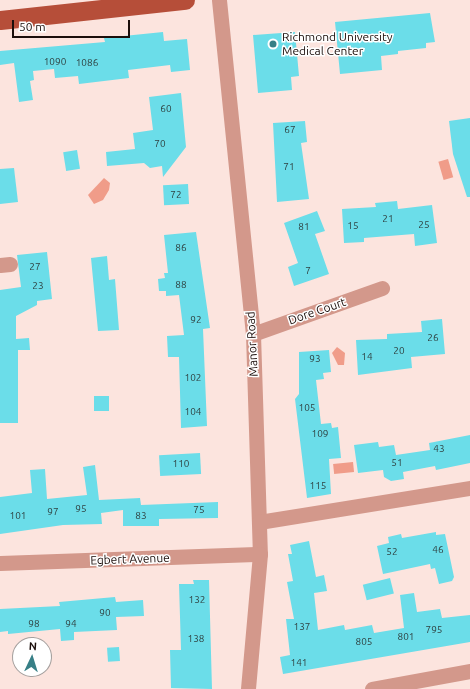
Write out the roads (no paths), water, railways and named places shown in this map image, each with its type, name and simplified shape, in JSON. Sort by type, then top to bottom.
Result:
[{"type":"main road","points":[[0,20],[185,0]]},
{"type":"street","name":"Manor Road","points":[[219,0],[253,334],[260,554],[248,689]]},
{"type":"street","name":"Dore Court","points":[[253,334],[382,288]]},
{"type":"street","points":[[259,522],[470,488]]},
{"type":"street","name":"Egbert Avenue","points":[[0,563],[260,554]]},
{"type":"street","points":[[372,689],[470,671]]},
{"type":"place","name":"Richmond University Medical Center","points":[[273,44]]}]
